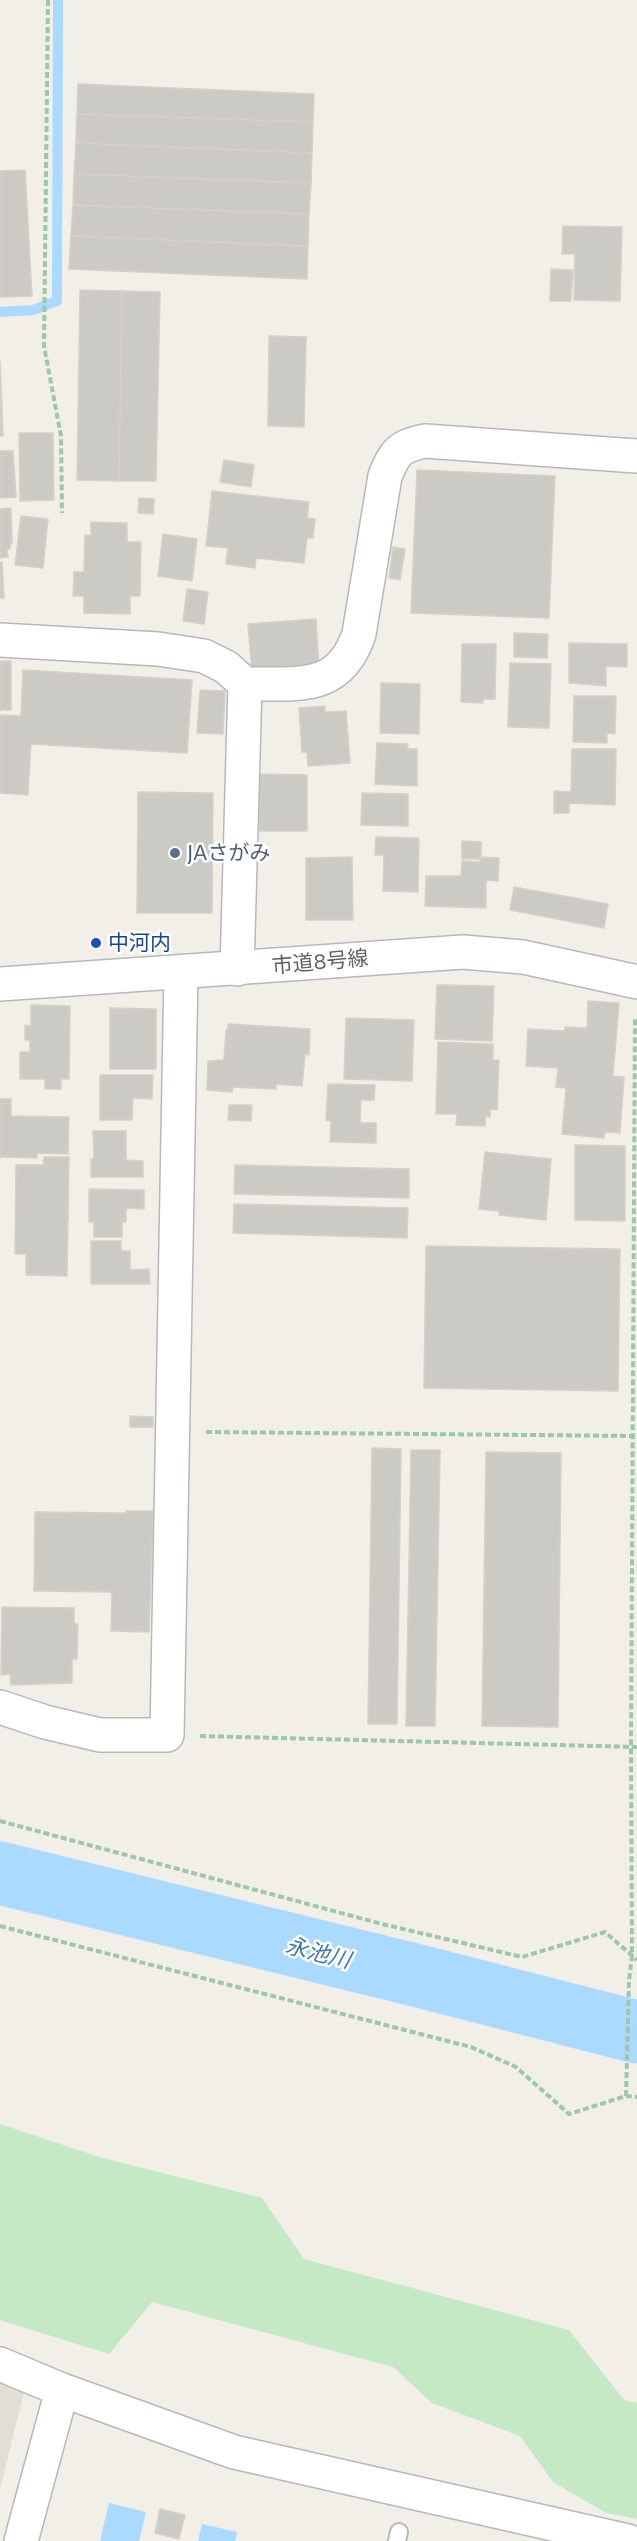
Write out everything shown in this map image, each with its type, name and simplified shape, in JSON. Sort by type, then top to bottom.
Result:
[{"type":"street","points":[[0,640],[158,649],[204,656],[226,667],[245,684],[303,683],[318,680],[334,673],[353,653],[359,634],[385,476],[395,453],[410,444],[425,441],[637,456]]},
{"type":"street","points":[[237,969],[245,684]]},
{"type":"street","name":"市道8号線","points":[[0,984],[463,952],[523,957],[636,977]]},
{"type":"street","points":[[0,1707],[45,1722],[100,1735],[167,1735],[181,972]]},
{"type":"street","points":[[0,2364],[62,2390],[234,2452],[628,2541]]},
{"type":"street","points":[[21,2541],[62,2390]]},
{"type":"path","points":[[48,0],[44,346],[61,436],[62,513]]},
{"type":"path","points":[[626,2096],[629,1981],[632,1956],[631,1746],[635,1436],[636,977]]},
{"type":"path","points":[[172,1431],[635,1436]]},
{"type":"path","points":[[167,1735],[637,1747]]},
{"type":"path","points":[[0,1821],[382,1924],[522,1957],[605,1932],[637,1960]]},
{"type":"path","points":[[0,1926],[471,2047],[516,2067],[569,2114],[626,2096],[637,2097]]},
{"type":"shaded area","points":[[0,2377],[26,2384],[0,2489]]},
{"type":"green space","points":[[0,2124],[99,2157],[262,2198],[304,2259],[569,2330],[624,2400],[637,2403],[637,2519],[606,2513],[553,2482],[520,2436],[432,2403],[393,2367],[152,2302],[109,2354],[0,2320]]},
{"type":"water","points":[[109,2503],[146,2512],[139,2541],[100,2541]]},
{"type":"water","points":[[202,2524],[237,2532],[235,2541],[198,2541]]},
{"type":"building","points":[[78,84],[314,94],[313,122],[77,114]]},
{"type":"building","points":[[77,114],[313,122],[312,153],[76,143]]},
{"type":"building","points":[[76,143],[312,153],[311,183],[74,174]]},
{"type":"building","points":[[25,170],[32,296],[0,297],[0,171]]},
{"type":"building","points":[[74,174],[311,183],[309,214],[73,205]]},
{"type":"building","points":[[73,205],[309,214],[308,246],[71,236]]},
{"type":"building","points":[[563,226],[622,227],[620,301],[574,300],[575,254],[562,254]]},
{"type":"building","points":[[71,236],[308,246],[307,279],[69,269]]},
{"type":"building","points":[[551,269],[573,270],[571,301],[550,301]]},
{"type":"building","points":[[80,290],[122,291],[119,481],[77,480]]},
{"type":"building","points":[[122,291],[160,292],[156,481],[119,481]]},
{"type":"building","points":[[269,336],[306,337],[304,427],[268,426]]},
{"type":"building","points":[[0,361],[3,436],[0,436]]},
{"type":"building","points":[[19,433],[53,433],[54,500],[20,501]]},
{"type":"building","points":[[0,451],[13,451],[16,497],[0,498]]},
{"type":"building","points":[[224,460],[254,465],[251,487],[220,482]]},
{"type":"building","points":[[417,470],[555,476],[549,618],[411,613]]},
{"type":"building","points":[[212,491],[309,502],[307,518],[315,519],[313,538],[307,538],[304,563],[256,558],[255,568],[226,564],[228,548],[206,546]]},
{"type":"building","points":[[139,498],[154,499],[153,514],[138,513]]},
{"type":"building","points":[[11,508],[12,544],[10,543],[10,549],[7,549],[8,557],[0,558],[0,509]]},
{"type":"building","points":[[21,516],[48,519],[43,568],[15,565]]},
{"type":"building","points":[[91,522],[127,523],[127,542],[141,542],[140,596],[130,596],[130,614],[84,613],[84,596],[73,596],[74,572],[84,572],[85,535],[91,536]]},
{"type":"building","points":[[163,534],[197,539],[192,581],[158,576]]},
{"type":"building","points":[[393,547],[405,549],[400,580],[389,578]]},
{"type":"building","points":[[0,562],[2,562],[4,598],[0,598]]},
{"type":"building","points":[[187,589],[208,592],[204,624],[183,621]]},
{"type":"building","points":[[316,619],[319,668],[252,673],[248,624]]},
{"type":"building","points":[[514,633],[548,634],[547,658],[514,657]]},
{"type":"building","points":[[569,643],[627,644],[627,667],[606,666],[606,686],[569,683]]},
{"type":"building","points":[[462,644],[496,644],[495,699],[483,699],[483,703],[461,702]]},
{"type":"building","points":[[0,661],[11,661],[11,710],[0,710]]},
{"type":"building","points":[[510,663],[551,664],[549,728],[508,727]]},
{"type":"building","points":[[23,670],[192,680],[187,753],[31,744],[28,795],[0,793],[0,715],[21,716]]},
{"type":"building","points":[[381,683],[420,684],[419,734],[380,733]]},
{"type":"building","points":[[200,690],[225,691],[223,734],[197,733]]},
{"type":"building","points":[[574,696],[616,696],[615,734],[607,733],[607,743],[573,742]]},
{"type":"building","points":[[325,706],[325,712],[346,711],[350,763],[308,766],[307,752],[302,752],[299,708]]},
{"type":"building","points":[[377,743],[408,744],[407,749],[417,749],[417,786],[375,784]]},
{"type":"building","points":[[572,749],[616,749],[615,805],[569,803],[569,813],[554,813],[554,791],[571,792]]},
{"type":"building","points":[[259,774],[307,775],[307,831],[259,831]]},
{"type":"building","name":"JAさがみ","points":[[138,792],[213,793],[212,913],[137,913]]},
{"type":"building","points":[[362,793],[408,794],[408,826],[361,825]]},
{"type":"building","points":[[376,837],[419,838],[418,892],[383,891],[384,855],[375,855]]},
{"type":"building","points":[[462,841],[481,842],[479,859],[462,859]]},
{"type":"building","points":[[352,857],[353,920],[306,920],[306,858]]},
{"type":"building","points":[[480,857],[499,858],[498,881],[486,880],[486,908],[425,906],[426,876],[461,876],[462,861],[480,862]]},
{"type":"building","points":[[514,887],[608,904],[604,928],[510,910]]},
{"type":"building","points":[[437,985],[494,986],[492,1041],[435,1039]]},
{"type":"building","points":[[588,1001],[619,1003],[613,1076],[624,1077],[620,1133],[605,1132],[604,1138],[562,1134],[566,1088],[556,1087],[558,1068],[526,1066],[528,1029],[565,1031],[565,1027],[587,1028]]},
{"type":"building","points":[[31,1005],[70,1006],[69,1079],[61,1079],[61,1089],[45,1089],[45,1079],[20,1079],[20,1052],[30,1052],[30,1040],[25,1040],[25,1025],[31,1026]]},
{"type":"building","points":[[110,1008],[156,1009],[156,1069],[110,1069]]},
{"type":"building","points":[[346,1018],[414,1020],[412,1081],[344,1079]]},
{"type":"building","points":[[228,1024],[310,1029],[309,1055],[305,1054],[302,1086],[276,1084],[276,1089],[233,1087],[232,1092],[207,1090],[208,1061],[224,1060]]},
{"type":"building","points":[[438,1042],[493,1044],[493,1060],[499,1060],[497,1110],[490,1109],[490,1117],[486,1116],[485,1126],[456,1125],[457,1114],[436,1114]]},
{"type":"building","points":[[100,1075],[153,1075],[152,1099],[133,1098],[132,1120],[100,1120]]},
{"type":"building","points":[[328,1084],[375,1085],[374,1100],[361,1100],[360,1123],[376,1123],[376,1143],[330,1142],[331,1121],[326,1120]]},
{"type":"building","points":[[0,1099],[11,1099],[11,1116],[69,1117],[68,1154],[37,1153],[37,1158],[0,1157]]},
{"type":"building","points":[[229,1105],[252,1105],[251,1121],[228,1120]]},
{"type":"building","points":[[93,1131],[126,1131],[126,1160],[143,1161],[143,1177],[91,1177],[91,1159],[94,1159]]},
{"type":"building","points":[[575,1145],[625,1146],[625,1221],[575,1220]]},
{"type":"building","points":[[485,1152],[551,1159],[546,1220],[499,1215],[499,1211],[479,1209]]},
{"type":"building","points":[[44,1157],[69,1157],[67,1276],[26,1275],[26,1254],[15,1254],[16,1165],[43,1165]]},
{"type":"building","points":[[235,1165],[409,1169],[409,1198],[234,1194]]},
{"type":"building","points":[[89,1189],[144,1190],[144,1209],[126,1208],[126,1222],[122,1222],[122,1237],[94,1237],[94,1222],[89,1222]]},
{"type":"building","points":[[234,1204],[408,1208],[407,1238],[233,1233]]},
{"type":"building","points":[[91,1241],[121,1241],[121,1251],[130,1251],[130,1270],[149,1269],[150,1284],[91,1284]]},
{"type":"building","points":[[426,1246],[620,1249],[618,1391],[424,1388]]},
{"type":"building","points":[[130,1416],[153,1417],[153,1427],[130,1427]]},
{"type":"building","points":[[372,1448],[401,1449],[397,1724],[368,1724]]},
{"type":"building","points":[[411,1450],[440,1450],[435,1726],[406,1726]]},
{"type":"building","points":[[486,1452],[561,1453],[558,1727],[482,1726]]},
{"type":"building","points":[[126,1511],[153,1511],[149,1632],[111,1631],[112,1592],[34,1591],[35,1512],[126,1513]]},
{"type":"building","points":[[2,1607],[74,1608],[74,1624],[78,1624],[77,1659],[72,1659],[72,1683],[11,1685],[10,1674],[1,1675]]},
{"type":"building","points":[[160,2509],[185,2515],[179,2539],[155,2533]]},
{"type":"waterway","points":[[0,312],[33,310],[57,301],[58,0]]},
{"type":"waterway","name":"永池川","points":[[0,1873],[637,2032]]},
{"type":"place","name":"JAさがみ","points":[[175,853]]},
{"type":"place","name":"中河内","points":[[96,943]]}]
